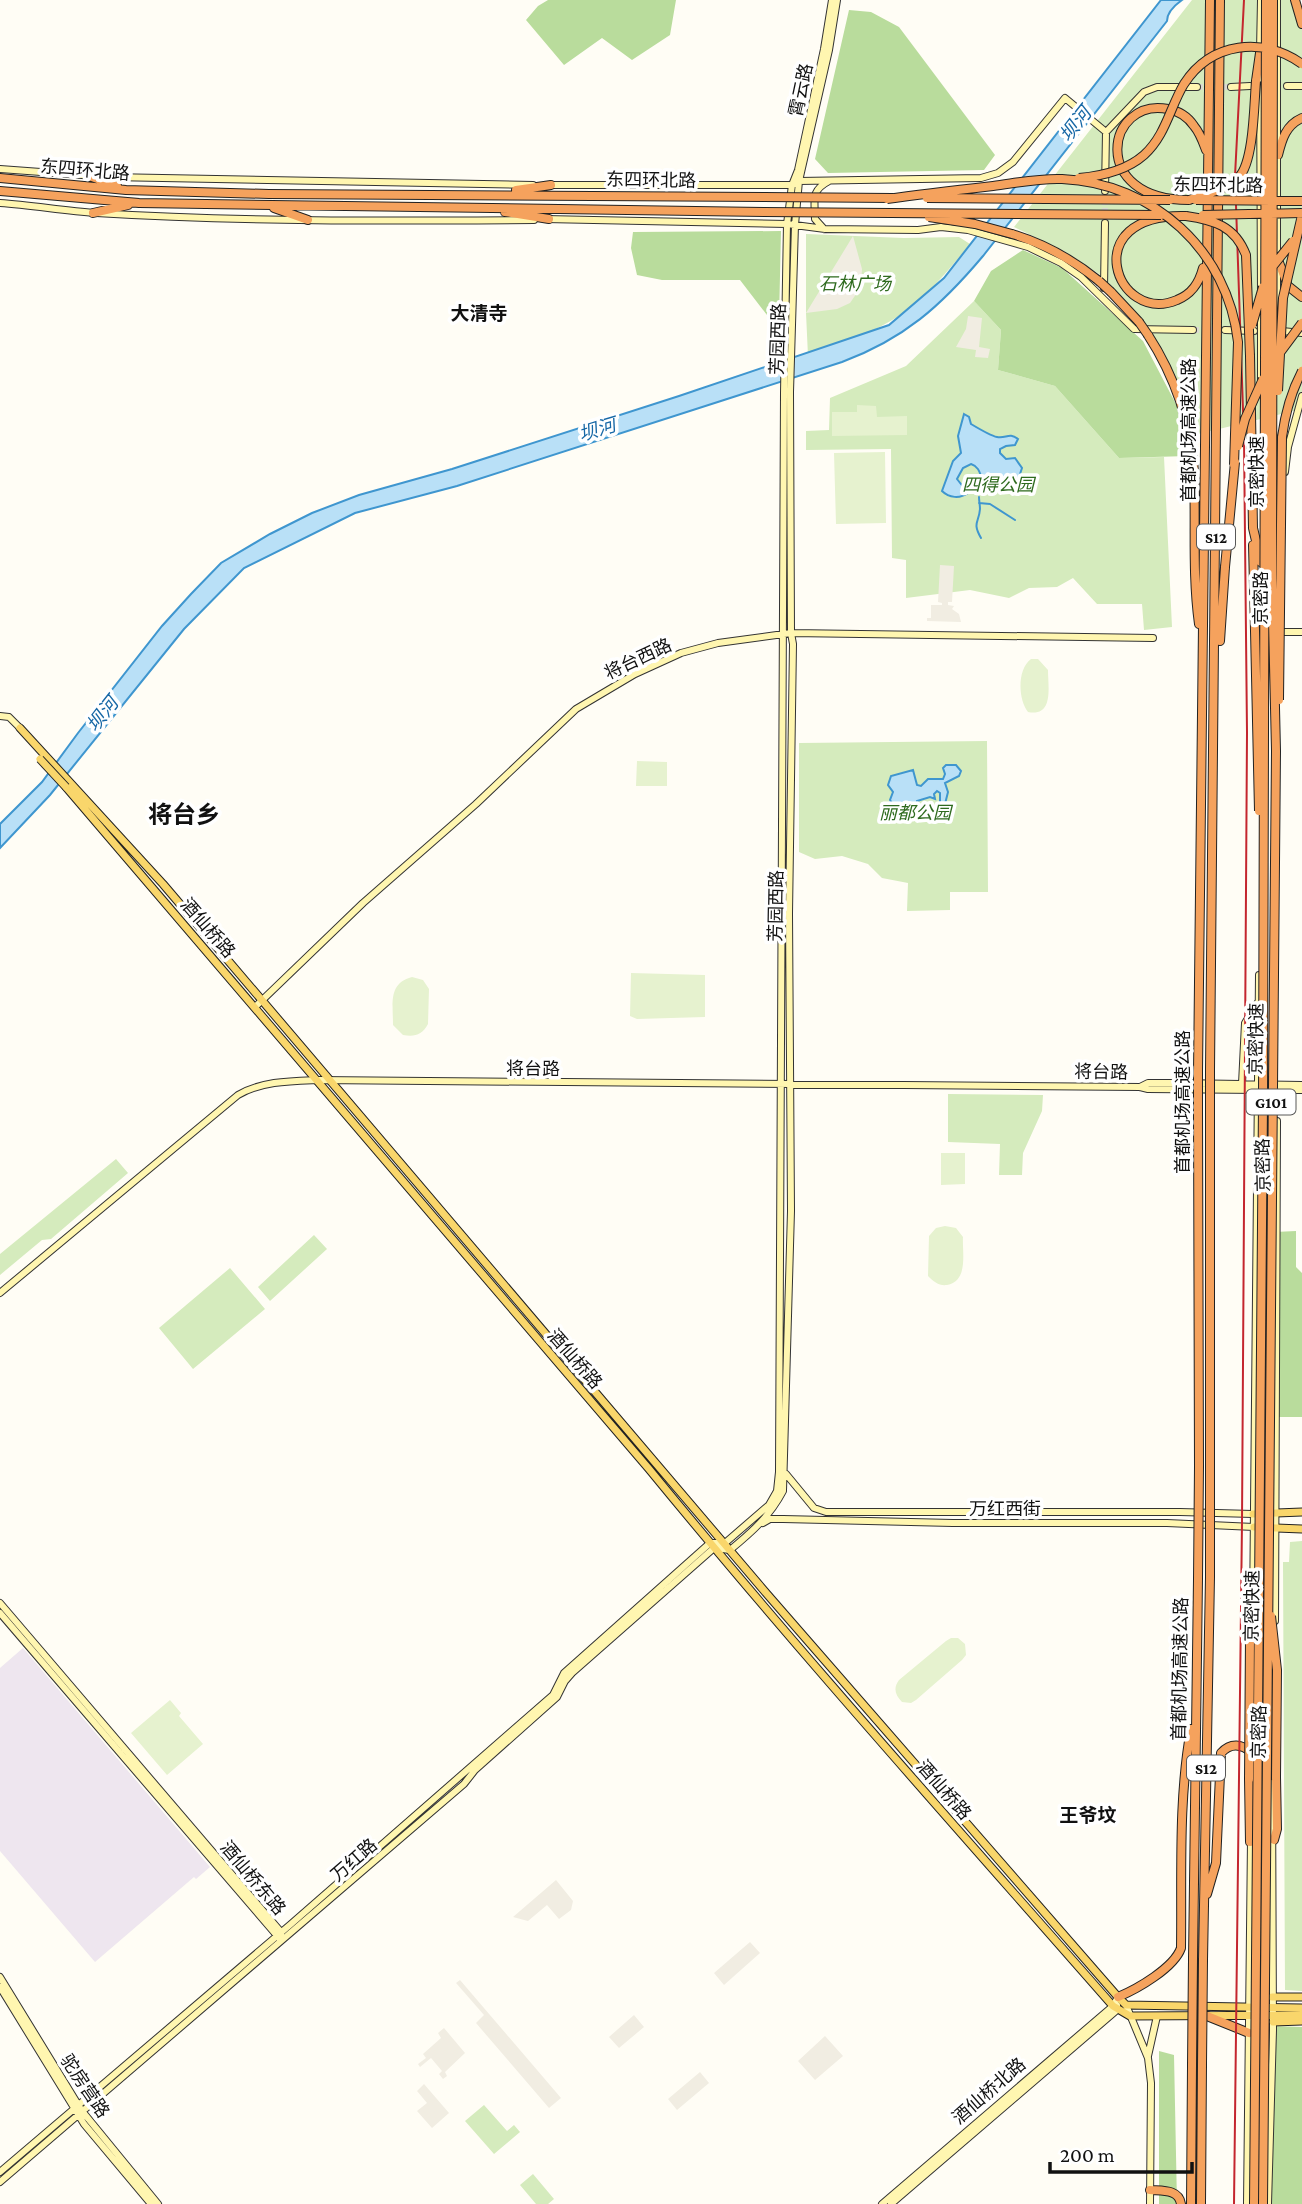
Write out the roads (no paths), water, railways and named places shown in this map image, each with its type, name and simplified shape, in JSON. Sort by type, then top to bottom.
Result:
[{"type":"highway","name":"京密快速","points":[[1254,2204],[1264,846],[1264,0]]},
{"type":"highway","name":"京密快速","points":[[1266,2204],[1268,1599],[1276,751],[1272,578],[1275,0]]},
{"type":"highway","points":[[1295,0],[1302,24]]},
{"type":"highway","name":"首都机场高速公路","points":[[1191,2204],[1192,2065],[1203,1907],[1210,1577],[1210,1070],[1220,2]]},
{"type":"highway","name":"首都机场高速公路","points":[[1201,2204],[1202,2064],[1195,1709],[1199,1466],[1198,1072],[1210,3]]},
{"type":"highway","points":[[1069,180],[1118,170],[1143,156],[1158,139],[1179,93],[1190,77],[1202,64],[1221,52],[1253,45],[1284,52],[1302,64]]},
{"type":"highway","points":[[1189,200],[1220,190],[1243,172],[1248,155],[1253,84],[1260,53]]},
{"type":"highway","points":[[1170,200],[1138,188],[1123,173],[1117,145],[1120,134],[1132,118],[1150,109],[1159,108],[1185,115],[1194,124],[1208,153]]},
{"type":"highway","points":[[1278,155],[1282,138],[1289,127],[1302,118]]},
{"type":"highway","points":[[89,176],[127,190]]},
{"type":"highway","name":"东四环北路","points":[[0,178],[127,190],[269,194],[1302,201]]},
{"type":"highway","points":[[887,199],[1027,181],[1069,180],[1108,186],[1155,207],[1189,234],[1213,266],[1227,296],[1238,342],[1234,465],[1215,731]]},
{"type":"highway","points":[[489,194],[551,185]]},
{"type":"highway","name":"东四环北路","points":[[0,191],[139,203],[268,206],[1186,216]]},
{"type":"highway","points":[[93,213],[139,203]]},
{"type":"highway","points":[[268,206],[308,220]]},
{"type":"highway","points":[[478,208],[549,219]]},
{"type":"highway","points":[[905,212],[975,224],[1009,238],[1060,253],[1099,281],[1107,295],[1139,322],[1148,335],[1173,385],[1192,452],[1194,590],[1203,656]]},
{"type":"highway","points":[[1186,216],[1302,214],[1283,298],[1277,407],[1273,422]]},
{"type":"highway","points":[[1161,215],[1133,226],[1125,233],[1117,258],[1120,276],[1135,296],[1155,304],[1181,299],[1199,281],[1206,254]]},
{"type":"highway","points":[[1186,216],[1215,221],[1228,228],[1242,244],[1246,255],[1259,829],[1264,846]]},
{"type":"highway","points":[[1250,356],[1251,333],[1263,286],[1276,262],[1302,232]]},
{"type":"highway","points":[[1278,260],[1288,286],[1302,297]]},
{"type":"highway","points":[[1234,465],[1245,419],[1264,378],[1302,323]]},
{"type":"highway","points":[[1276,751],[1280,689],[1282,437],[1291,396],[1302,371]]},
{"type":"highway","points":[[1253,528],[1261,562]]},
{"type":"highway","points":[[1268,1599],[1277,1670],[1277,1829],[1274,1840]]},
{"type":"highway","points":[[1250,1842],[1250,1637],[1258,1600]]},
{"type":"highway","points":[[1118,1997],[1138,1987],[1174,1961],[1181,1948],[1186,1753],[1195,1709]]},
{"type":"highway","points":[[1203,1907],[1216,1863],[1221,1753],[1235,1745],[1252,1753]]},
{"type":"highway","points":[[1207,2016],[1249,2033]]},
{"type":"highway","points":[[1150,2190],[1175,2193],[1181,2204]]},
{"type":"main road","name":"霄云路","points":[[791,225],[830,50],[834,0]]},
{"type":"main road","name":"霄云路","points":[[791,225],[792,186],[798,170],[834,0]]},
{"type":"main road","name":"京密路","points":[[1247,2204],[1263,798],[1260,53],[1264,0]]},
{"type":"main road","name":"京密路","points":[[1266,2204],[1273,2015],[1274,1511],[1278,1237],[1275,607],[1278,155],[1275,0]]},
{"type":"main road","points":[[1231,86],[1253,84]]},
{"type":"main road","points":[[1287,86],[1302,86]]},
{"type":"main road","points":[[1105,191],[1106,132],[1144,92],[1157,87],[1197,87]]},
{"type":"main road","points":[[792,186],[799,181],[981,178],[998,173],[1013,162],[1065,98],[1106,132]]},
{"type":"main road","name":"东四环北路","points":[[0,169],[89,176],[267,181],[792,186]]},
{"type":"main road","points":[[825,229],[818,225],[815,219],[815,191],[818,186],[830,180]]},
{"type":"main road","points":[[0,203],[93,213],[308,220],[549,219],[791,225],[825,229],[941,227],[1009,238],[1061,263],[1107,295],[1134,329],[1193,330]]},
{"type":"main road","points":[[1104,223],[1107,295]]},
{"type":"main road","name":"芳园西路","points":[[728,1546],[769,1505],[777,1491],[779,1472],[788,633],[787,393],[791,225]]},
{"type":"main road","points":[[1225,330],[1254,331]]},
{"type":"main road","points":[[1282,331],[1302,334]]},
{"type":"main road","points":[[1275,607],[1283,536],[1285,469],[1294,421],[1302,396]]},
{"type":"main road","points":[[1275,632],[1302,632]]},
{"type":"main road","name":"芳园西路","points":[[728,1546],[759,1526],[774,1509],[783,1491],[785,1472],[791,1211],[789,914],[793,643],[788,633]]},
{"type":"main road","name":"将台西路","points":[[258,1004],[363,903],[458,820],[582,705],[635,674],[681,653],[718,643],[788,633],[1153,638]]},
{"type":"main road","name":"酒仙桥路","points":[[0,716],[9,717],[20,728],[258,1004],[330,1082],[1118,1997]]},
{"type":"main road","points":[[1242,1084],[1245,1023],[1259,1001]]},
{"type":"main road","name":"酒仙桥路","points":[[258,1004],[318,1080],[712,1546],[994,1873],[1115,2008]]},
{"type":"main road","name":"将台路","points":[[0,1293],[239,1095],[274,1083],[318,1080],[1148,1089],[1259,1087]]},
{"type":"main road","name":"将台路","points":[[1140,1087],[1148,1083],[1242,1084],[1259,1087]]},
{"type":"main road","points":[[1259,1087],[1302,1088]]},
{"type":"main road","name":"万红西街","points":[[785,1472],[814,1508],[827,1512],[1254,1514]]},
{"type":"main road","points":[[1254,1514],[1298,1512]]},
{"type":"main road","points":[[1298,1512],[1289,1522],[1298,1529]]},
{"type":"main road","name":"万红西街","points":[[759,1526],[770,1519],[783,1519],[953,1523],[1167,1523],[1254,1527]]},
{"type":"main road","points":[[1254,1527],[1298,1529]]},
{"type":"main road","points":[[712,1546],[728,1546]]},
{"type":"main road","name":"万红路","points":[[0,2182],[78,2110],[280,1936],[464,1784],[475,1770],[557,1697],[572,1674],[712,1546]]},
{"type":"main road","name":"酒仙桥东路","points":[[0,1603],[280,1936]]},
{"type":"main road","name":"酒仙桥东路","points":[[0,1613],[280,1936]]},
{"type":"main road","name":"驼房营路","points":[[0,1977],[78,2110],[158,2204]]},
{"type":"main road","name":"驼房营路","points":[[0,1987],[78,2110],[151,2204]]},
{"type":"main road","points":[[1118,1997],[1115,2008],[1130,2016],[1207,2016],[1250,2012]]},
{"type":"main road","points":[[1118,1997],[1126,2006],[1148,2058],[1151,2083],[1150,2204]]},
{"type":"main road","points":[[1272,1997],[1302,1997]]},
{"type":"main road","points":[[1126,2006],[1250,2012],[1302,2021]]},
{"type":"main road","name":"酒仙桥北路","points":[[882,2204],[1115,2008]]},
{"type":"main road","name":"酒仙桥北路","points":[[891,2204],[1115,2008]]},
{"type":"main road","points":[[1273,2015],[1302,2008]]},
{"type":"main road","points":[[1273,2015],[1302,2015]]},
{"type":"main road","points":[[1148,2058],[1157,2016]]},
{"type":"main road","name":"万红路","points":[[0,2172],[78,2110]]},
{"type":"water","name":"坝河","points":[[1161,0],[1182,0],[1172,9],[1167,21],[983,256],[952,290],[903,332],[842,362],[457,486],[355,513],[244,568],[184,629],[50,795],[0,848],[0,824],[42,782],[162,626],[221,563],[270,534],[312,513],[359,495],[452,469],[889,325],[944,278]]},
{"type":"water","points":[[964,414],[969,417],[971,424],[992,435],[1018,439],[1015,445],[1000,449],[1006,459],[1015,458],[1022,468],[1019,477],[1006,489],[988,487],[977,468],[971,464],[963,468],[957,479],[968,493],[955,497],[942,491],[953,461],[961,453],[958,436]]},
{"type":"water","points":[[946,765],[956,765],[961,771],[959,776],[945,783],[948,792],[945,804],[940,803],[940,793],[937,791],[934,794],[935,799],[930,797],[917,801],[921,814],[909,808],[895,808],[890,800],[893,792],[888,785],[891,776],[913,770],[917,785],[921,786],[928,779],[943,779],[943,768]]},
{"type":"waterway","points":[[979,497],[980,509],[976,525],[981,538]]},
{"type":"waterway","points":[[979,503],[990,504],[1015,520]]},
{"type":"tunnel","points":[[1197,87],[1231,87]]},
{"type":"tunnel","points":[[1105,191],[1105,223]]},
{"type":"tunnel","points":[[1193,330],[1219,330]]},
{"type":"railway","points":[[1234,2204],[1247,733],[1244,439],[1235,176],[1244,0]]},
{"type":"district","name":"大清寺","points":[[479,313]]},
{"type":"district","name":"将台乡","points":[[184,815]]},
{"type":"district","name":"王爷坟","points":[[1088,1815]]},
{"type":"park label","name":"石林广场","points":[[855,284]]},
{"type":"park label","name":"四得公园","points":[[998,485]]},
{"type":"park label","name":"丽都公园","points":[[915,813]]}]
